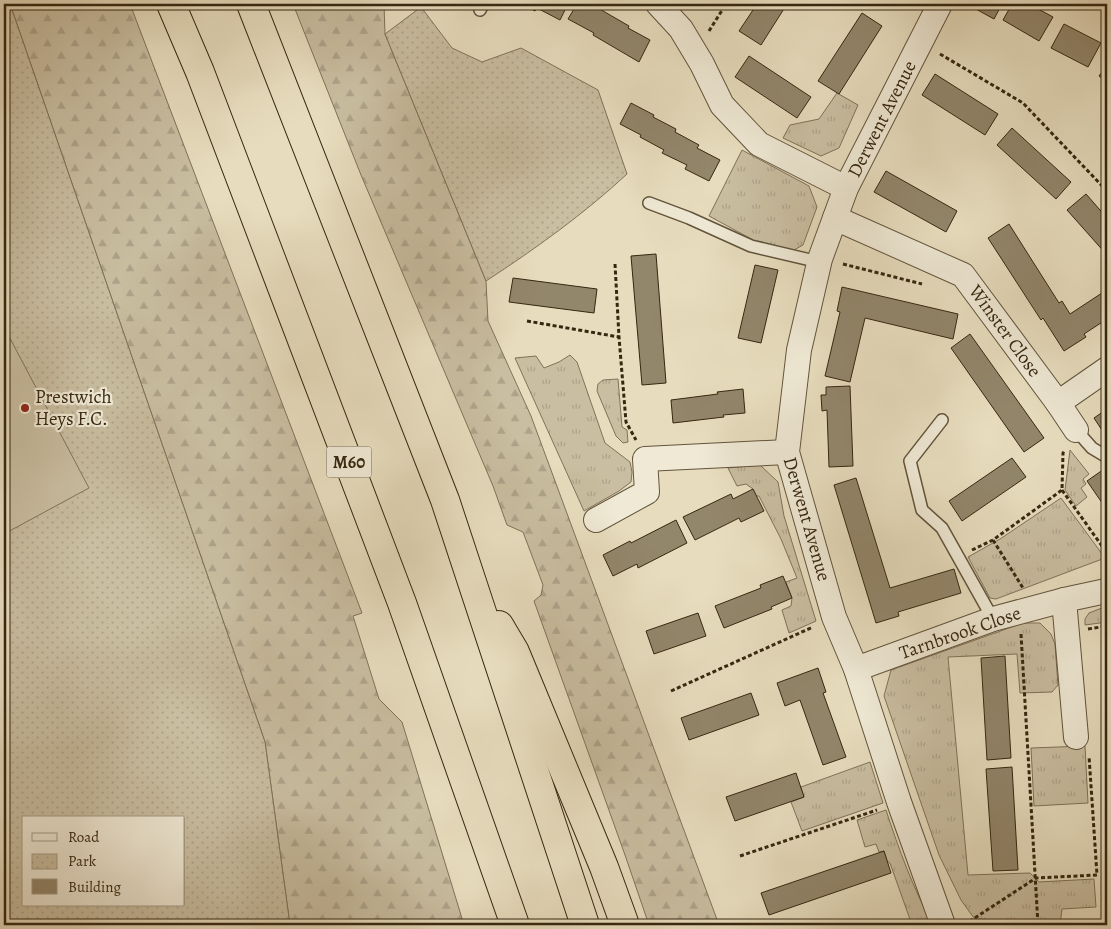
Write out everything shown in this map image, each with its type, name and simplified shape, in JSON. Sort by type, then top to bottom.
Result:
[{"type":"highway","name":"M60","points":[[171,4],[200,72],[402,603],[515,925]]},
{"type":"highway","points":[[251,4],[445,500],[585,925]]},
{"type":"highway","points":[[469,574],[515,652],[604,867],[625,925]]},
{"type":"street","points":[[658,4],[681,29],[722,105],[760,144],[846,188]]},
{"type":"street","name":"Derwent Avenue","points":[[940,4],[846,188],[819,261],[799,350],[787,452],[834,618],[856,669],[899,802],[943,925]]},
{"type":"street","name":"Winster Close","points":[[835,218],[963,275],[1076,430]]},
{"type":"street","points":[[1058,403],[1107,368]]},
{"type":"street","points":[[596,520],[647,492],[645,458],[787,452]]},
{"type":"street","name":"Tarnbrook Close","points":[[856,669],[993,619],[1106,591]]},
{"type":"street","points":[[1064,600],[1076,737]]},
{"type":"lane","points":[[649,203],[689,218],[751,246],[819,261]]},
{"type":"lane","points":[[942,420],[910,462],[922,510],[942,528],[993,619]]},
{"type":"lane","points":[[1076,430],[1092,448],[1107,457]]},
{"type":"path","points":[[694,52],[726,4]]},
{"type":"path","points":[[922,39],[934,50],[1023,103],[1107,191]]},
{"type":"path","points":[[819,261],[924,284]]},
{"type":"path","points":[[615,264],[626,422],[645,458]]},
{"type":"path","points":[[527,321],[619,337]]},
{"type":"path","points":[[1076,430],[1063,453],[1062,490],[1107,554]]},
{"type":"path","points":[[958,557],[993,540],[1062,490]]},
{"type":"path","points":[[993,540],[1028,610],[1038,925]]},
{"type":"path","points":[[672,690],[834,618]]},
{"type":"path","points":[[964,925],[1036,878],[1097,875],[1088,741],[1076,737]]},
{"type":"path","points":[[740,856],[899,802]]},
{"type":"green space","points":[[4,4],[10,4],[265,742],[290,925],[4,925]]},
{"type":"green space","points":[[10,4],[130,4],[362,613],[353,616],[379,699],[402,722],[464,925],[290,925],[265,742]]},
{"type":"green space","points":[[293,4],[384,4],[385,34],[486,281],[488,321],[531,416],[719,925],[649,925],[534,601],[541,595],[543,585],[523,532],[507,525],[493,486],[361,175]]},
{"type":"green space","points":[[421,7],[452,48],[482,62],[521,48],[598,90],[627,174],[559,230],[486,281],[385,34]]},
{"type":"green space","points":[[837,93],[858,105],[839,148],[821,156],[783,138],[790,125],[819,119]]},
{"type":"green space","points":[[742,150],[809,186],[817,207],[803,245],[794,250],[755,241],[709,216]]},
{"type":"green space","name":"Prestwich Heys F.C.","points":[[4,327],[89,488],[4,534]]},
{"type":"green space","points":[[570,355],[577,362],[605,443],[630,462],[632,472],[631,482],[584,511],[515,358],[536,356],[544,368]]},
{"type":"green space","points":[[618,379],[622,427],[627,430],[628,442],[623,443],[616,436],[597,391],[598,384],[603,380]]},
{"type":"green space","points":[[1070,450],[1089,474],[1083,479],[1086,484],[1081,488],[1087,497],[1076,506],[1065,490]]},
{"type":"green space","points":[[760,465],[778,482],[784,516],[816,621],[789,633],[782,610],[791,606],[792,598],[786,582],[797,578],[781,539],[759,496],[756,496],[753,489],[746,484],[737,486],[728,468]]},
{"type":"green space","points":[[1061,498],[1105,558],[996,599],[990,598],[968,557],[1000,539]]},
{"type":"green space","points":[[1107,606],[1107,622],[1085,625],[1085,619],[1089,613]]},
{"type":"green space","points":[[1023,623],[1040,623],[1051,634],[1055,644],[1058,685],[1052,692],[1020,693],[1017,654],[948,657],[968,875],[1030,873],[1039,882],[1094,879],[1096,907],[1062,909],[1060,925],[979,925],[961,900],[939,855],[884,696],[891,670]]},
{"type":"green space","points":[[1085,746],[1088,803],[1034,806],[1031,748]]},
{"type":"green space","points":[[870,762],[883,803],[802,831],[791,802],[804,797],[801,787]]},
{"type":"green space","points":[[886,810],[907,869],[933,925],[912,925],[884,851],[879,852],[876,844],[865,847],[857,820]]},
{"type":"building","points":[[522,4],[568,4],[560,20],[537,8],[535,11]]},
{"type":"building","points":[[577,4],[591,4],[650,40],[639,62],[568,19]]},
{"type":"building","points":[[757,4],[787,4],[761,45],[739,31]]},
{"type":"building","points":[[977,4],[1002,4],[994,19],[974,8]]},
{"type":"building","points":[[1012,4],[1029,4],[1053,17],[1039,41],[1003,20]]},
{"type":"building","points":[[862,13],[882,26],[839,94],[818,81]]},
{"type":"building","points":[[1064,24],[1101,43],[1088,67],[1051,48]]},
{"type":"building","points":[[749,56],[811,97],[797,118],[735,77]]},
{"type":"building","points":[[1107,65],[1107,82],[1099,76]]},
{"type":"building","points":[[935,74],[998,114],[985,135],[922,95]]},
{"type":"building","points":[[631,103],[676,129],[675,132],[699,145],[697,148],[720,160],[709,181],[685,169],[687,165],[662,153],[664,150],[620,124]]},
{"type":"building","points":[[1012,128],[1071,182],[1056,199],[997,145]]},
{"type":"building","points":[[886,171],[957,211],[946,232],[874,192]]},
{"type":"building","points":[[1086,194],[1107,218],[1107,255],[1067,210]]},
{"type":"building","points":[[1009,224],[1059,303],[1062,301],[1070,314],[1102,293],[1101,291],[1107,287],[1107,319],[1084,334],[1086,337],[1064,351],[1043,318],[1041,320],[988,238]]},
{"type":"building","points":[[656,254],[666,383],[642,385],[631,256]]},
{"type":"building","points":[[755,265],[778,270],[761,343],[738,338]]},
{"type":"building","points":[[513,278],[597,289],[594,313],[509,302]]},
{"type":"building","points":[[842,287],[958,314],[953,339],[865,318],[850,382],[825,376],[840,312],[837,311]]},
{"type":"building","points":[[970,334],[1044,438],[1024,452],[951,348]]},
{"type":"building","points":[[850,386],[853,466],[829,467],[827,410],[822,411],[821,395],[826,395],[826,387]]},
{"type":"building","points":[[743,389],[745,413],[673,423],[671,400]]},
{"type":"building","points":[[1107,409],[1107,438],[1094,418]]},
{"type":"building","points":[[1012,458],[1026,477],[962,521],[949,501]]},
{"type":"building","points":[[1107,467],[1107,510],[1087,481]]},
{"type":"building","points":[[856,478],[890,588],[954,569],[961,593],[898,612],[899,616],[876,623],[834,485]]},
{"type":"building","points":[[753,489],[764,511],[741,522],[739,518],[695,540],[683,517],[731,494],[733,499]]},
{"type":"building","points":[[676,520],[687,543],[638,568],[637,564],[613,576],[603,555]]},
{"type":"building","points":[[783,576],[792,598],[771,607],[772,609],[724,628],[715,606],[761,588],[760,585]]},
{"type":"building","points":[[698,613],[706,636],[654,654],[646,631]]},
{"type":"building","points":[[1005,656],[1011,758],[987,760],[981,658]]},
{"type":"building","points":[[818,668],[826,692],[823,693],[846,757],[823,765],[800,700],[785,706],[777,683]]},
{"type":"building","points":[[751,693],[759,715],[689,740],[681,718]]},
{"type":"building","points":[[1012,767],[1018,870],[993,871],[986,769]]},
{"type":"building","points":[[796,773],[804,797],[735,821],[726,797]]},
{"type":"building","points":[[884,851],[891,873],[769,915],[761,893]]},
{"type":"place","name":"Prestwich Heys F.C.","points":[[25,408]]}]
